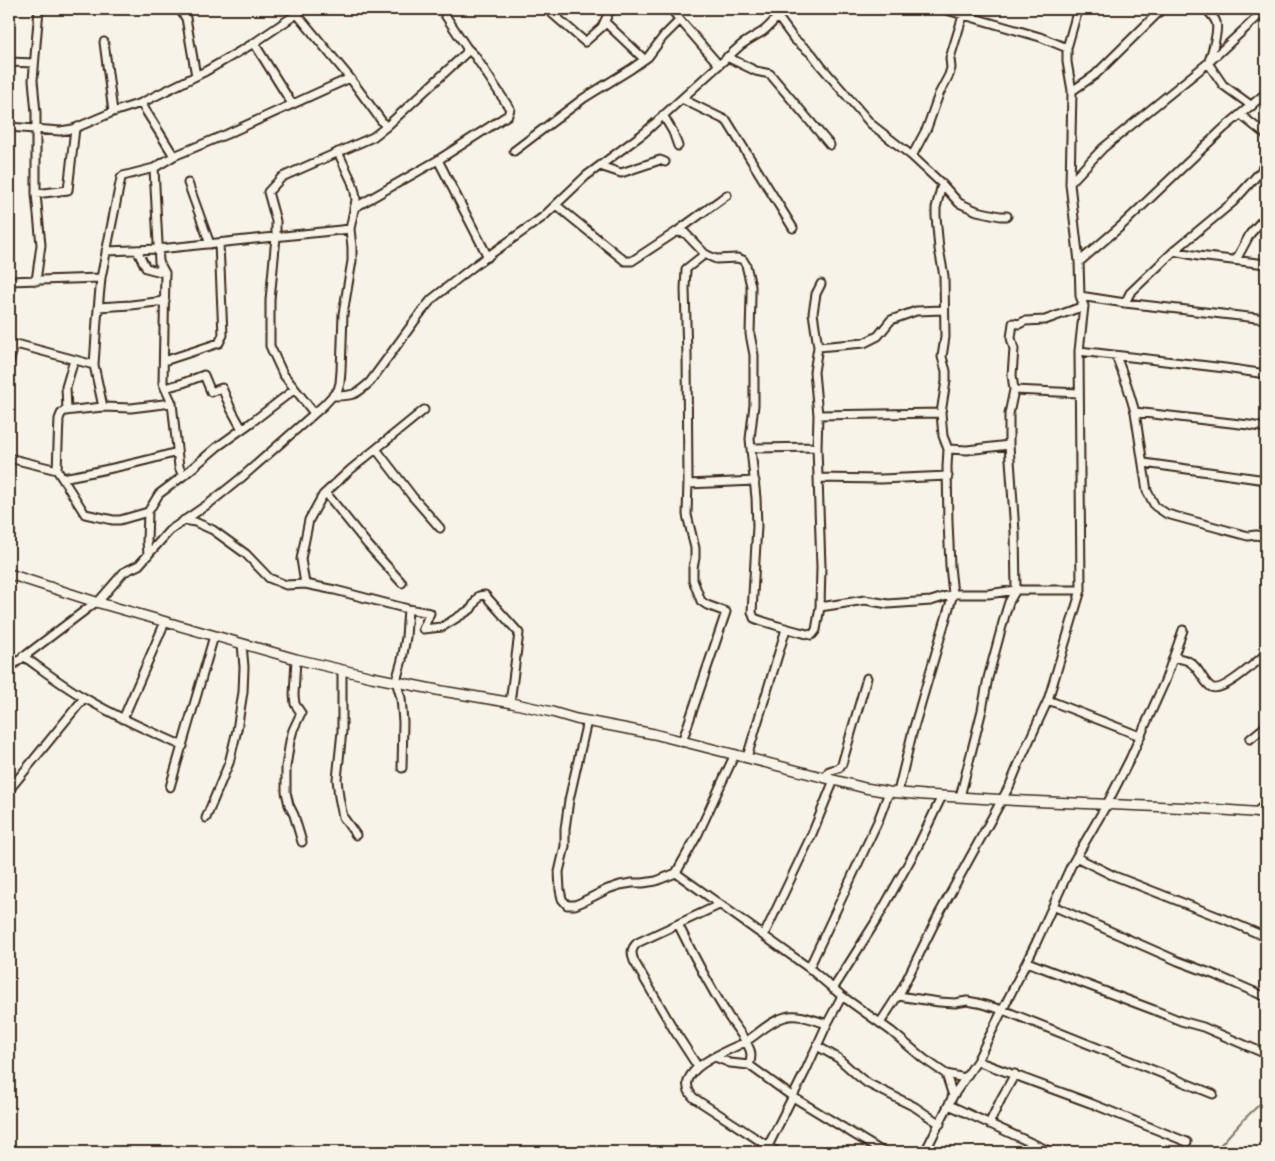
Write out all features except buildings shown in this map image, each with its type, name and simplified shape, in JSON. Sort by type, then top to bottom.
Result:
[{"type":"street","points":[[36,281],[41,244],[36,194],[36,113],[33,80],[39,9]]},
{"type":"street","points":[[179,9],[186,18],[196,76]]},
{"type":"street","points":[[9,127],[60,131],[75,128],[113,112],[141,103],[196,76],[254,43],[304,9]]},
{"type":"street","points":[[354,208],[438,160],[508,115],[510,110],[475,56],[467,48],[445,15],[446,9]]},
{"type":"street","points":[[547,9],[585,42],[602,27],[609,12],[614,9]]},
{"type":"street","points":[[671,9],[719,65]]},
{"type":"street","points":[[772,9],[794,39],[812,54],[871,124],[912,156],[959,203],[970,209],[1007,216]]},
{"type":"street","points":[[334,396],[352,395],[363,389],[432,299],[543,217],[586,176],[644,132],[750,38],[762,32],[785,9]]},
{"type":"street","points":[[943,9],[964,12],[1067,48]]},
{"type":"street","points":[[880,1023],[902,989],[939,914],[1002,799],[1048,700],[1081,590],[1079,351],[1084,306],[1080,296],[1079,262],[1070,184],[1072,92],[1067,62],[1067,48],[1078,9]]},
{"type":"street","points":[[1072,92],[1095,75],[1162,9]]},
{"type":"street","points":[[1206,9],[1216,22],[1213,48],[1208,63]]},
{"type":"street","points":[[1070,184],[1103,148],[1208,63],[1266,9]]},
{"type":"street","points":[[912,156],[927,128],[939,94],[949,75],[951,68],[950,58],[964,12]]},
{"type":"street","points":[[297,14],[350,78],[386,127]]},
{"type":"street","points":[[514,151],[584,98],[648,57],[663,37],[680,20]]},
{"type":"street","points":[[605,22],[644,60]]},
{"type":"street","points":[[104,42],[113,112]]},
{"type":"street","points":[[254,43],[292,104]]},
{"type":"street","points":[[314,413],[283,374],[270,346],[270,300],[276,221],[268,192],[282,177],[373,137],[466,53],[467,48]]},
{"type":"street","points":[[728,58],[756,71],[770,74],[830,145]]},
{"type":"street","points":[[9,62],[34,63]]},
{"type":"street","points":[[1208,63],[1223,85],[1252,106]]},
{"type":"street","points":[[103,407],[94,365],[98,307],[101,278],[121,178],[154,168],[174,156],[350,78]]},
{"type":"street","points":[[1079,262],[1120,227],[1224,128],[1266,93]]},
{"type":"street","points":[[682,99],[727,122],[793,228]]},
{"type":"street","points":[[141,103],[174,156]]},
{"type":"street","points":[[663,115],[673,132],[678,146]]},
{"type":"street","points":[[1241,115],[1266,135]]},
{"type":"street","points":[[36,194],[68,190],[75,128]]},
{"type":"street","points":[[9,668],[97,602],[124,572],[139,565],[169,531],[211,502],[287,438],[334,396],[338,390],[340,383],[343,314],[352,261],[350,229],[355,192],[338,152]]},
{"type":"street","points":[[438,160],[488,257]]},
{"type":"street","points":[[600,166],[621,173],[660,160],[665,162]]},
{"type":"street","points":[[1125,303],[1130,293],[1174,251],[1233,202],[1262,172],[1266,161]]},
{"type":"street","points":[[154,168],[159,262],[165,272],[163,383],[172,403],[179,467],[183,476]]},
{"type":"street","points":[[188,182],[210,244]]},
{"type":"street","points":[[808,968],[878,821],[894,792],[953,594],[950,566],[948,449],[943,436],[941,413],[946,380],[946,371],[942,357],[944,337],[944,272],[939,249],[936,208],[942,184]]},
{"type":"street","points":[[556,205],[626,261],[632,262],[727,195]]},
{"type":"street","points":[[1236,260],[1250,234],[1266,216]]},
{"type":"street","points":[[106,252],[159,249],[350,229]]},
{"type":"street","points":[[676,232],[684,233],[705,254],[716,259],[737,258],[743,260],[746,265],[751,291],[750,334],[754,355],[754,405],[750,439],[755,482],[757,526],[752,612],[754,618],[811,635],[817,624],[820,607],[818,415],[814,372],[818,347],[813,313],[816,294],[821,284]]},
{"type":"street","points":[[164,361],[219,343],[222,339],[219,243]]},
{"type":"street","points":[[137,250],[146,268],[165,272]]},
{"type":"street","points":[[1174,251],[1198,256],[1266,264]]},
{"type":"street","points":[[682,742],[726,612],[701,601],[693,580],[695,548],[687,515],[688,355],[686,269],[705,254]]},
{"type":"street","points":[[9,281],[101,278]]},
{"type":"street","points":[[1080,296],[1266,319]]},
{"type":"street","points":[[98,307],[165,301]]},
{"type":"street","points":[[960,797],[1005,615],[1016,590],[1015,532],[1009,445],[1009,414],[1014,390],[1012,375],[1014,349],[1011,338],[1013,324],[1045,320],[1084,306]]},
{"type":"street","points":[[818,347],[864,343],[878,336],[891,320],[916,311],[944,310]]},
{"type":"street","points":[[9,363],[14,346],[20,345],[94,365]]},
{"type":"street","points":[[1079,351],[1266,374]]},
{"type":"street","points":[[1116,356],[1135,412],[1148,491],[1155,506],[1166,514],[1248,536],[1266,537]]},
{"type":"street","points":[[67,411],[66,387],[74,360]]},
{"type":"street","points":[[164,388],[204,375],[211,392],[222,388],[242,429]]},
{"type":"street","points":[[148,555],[148,512],[159,494],[217,447],[295,389]]},
{"type":"street","points":[[1014,390],[1079,393]]},
{"type":"street","points":[[148,512],[120,520],[89,516],[82,512],[70,488],[57,470],[60,414],[64,411],[103,407],[131,408],[172,403]]},
{"type":"street","points":[[305,584],[301,558],[309,520],[323,495],[350,470],[424,410]]},
{"type":"street","points":[[1135,412],[1266,428]]},
{"type":"street","points":[[818,415],[941,413]]},
{"type":"street","points":[[948,449],[966,450],[1009,445]]},
{"type":"street","points":[[752,448],[817,447]]},
{"type":"street","points":[[376,450],[440,528]]},
{"type":"street","points":[[62,478],[98,472],[177,452]]},
{"type":"street","points":[[9,458],[57,470]]},
{"type":"street","points":[[1144,463],[1266,480]]},
{"type":"street","points":[[818,478],[881,479],[948,476]]},
{"type":"street","points":[[688,484],[755,482]]},
{"type":"street","points":[[326,492],[368,546],[402,583]]},
{"type":"street","points":[[184,520],[195,522],[214,530],[246,554],[269,578],[286,585],[305,584],[430,613],[424,629],[442,627],[470,609],[479,596],[485,595],[519,633],[510,703]]},
{"type":"street","points":[[9,574],[97,602],[296,660],[645,732],[865,788],[982,799],[1266,813]]},
{"type":"street","points":[[820,607],[865,600],[888,604],[931,601],[953,594],[988,594],[1016,590],[1081,590]]},
{"type":"street","points":[[402,768],[403,722],[401,698],[396,681],[404,645],[408,609]]},
{"type":"street","points":[[123,719],[165,622]]},
{"type":"street","points":[[747,757],[786,629]]},
{"type":"street","points":[[925,1152],[964,1078],[977,1061],[1027,962],[1076,857],[1107,804],[1130,758],[1165,681],[1183,630]]},
{"type":"street","points":[[170,788],[214,636]]},
{"type":"street","points":[[206,818],[229,763],[237,730],[244,681],[242,644]]},
{"type":"street","points":[[1174,656],[1194,665],[1211,687],[1216,689],[1231,682],[1266,654]]},
{"type":"street","points":[[23,656],[84,698],[123,719],[183,746]]},
{"type":"street","points":[[296,660],[294,695],[295,704],[301,712],[290,741],[286,767],[286,792],[302,842]]},
{"type":"street","points":[[342,670],[342,732],[338,764],[338,788],[343,817],[356,835]]},
{"type":"street","points":[[764,936],[812,834],[829,779],[829,772],[839,768],[842,764],[867,678]]},
{"type":"street","points":[[9,790],[84,698]]},
{"type":"street","points":[[1048,700],[1140,736]]},
{"type":"street","points":[[587,721],[569,800],[565,846],[559,872],[562,900],[567,905],[574,905],[620,885],[643,884],[676,873],[698,834],[735,754]]},
{"type":"street","points":[[1250,739],[1266,726]]},
{"type":"street","points":[[833,989],[876,922],[918,846],[942,796]]},
{"type":"street","points":[[1256,813],[1266,803]]},
{"type":"street","points":[[1076,857],[1112,875],[1266,937]]},
{"type":"street","points":[[676,873],[808,968],[842,996],[891,1031],[924,1059],[946,1074],[964,1078]]},
{"type":"street","points":[[698,1066],[674,1030],[634,960],[632,953],[633,947],[637,943],[719,904]]},
{"type":"street","points":[[1052,906],[1266,997]]},
{"type":"street","points":[[678,924],[706,980],[746,1042],[751,1057],[749,1065]]},
{"type":"street","points":[[1027,962],[1181,1022],[1203,1027],[1266,1054]]},
{"type":"street","points":[[766,1149],[842,996]]},
{"type":"street","points":[[898,996],[939,1002],[955,1003],[967,1001],[1003,1010],[1213,1094]]},
{"type":"street","points":[[777,1152],[766,1149],[694,1098],[689,1092],[688,1082],[698,1066],[746,1042],[786,1016],[796,1016],[827,1024]]},
{"type":"street","points":[[817,1046],[838,1058],[868,1083],[915,1108],[940,1124]]},
{"type":"street","points":[[715,1056],[730,1063],[749,1065],[793,1097],[883,1152]]},
{"type":"street","points":[[977,1061],[1015,1074],[1187,1142]]},
{"type":"street","points":[[946,1074],[954,1096]]},
{"type":"street","points":[[989,1124],[1015,1074]]},
{"type":"street","points":[[950,1104],[1051,1152]]},
{"type":"waterway","points":[[1214,1152],[1242,1121],[1266,1100]]}]
